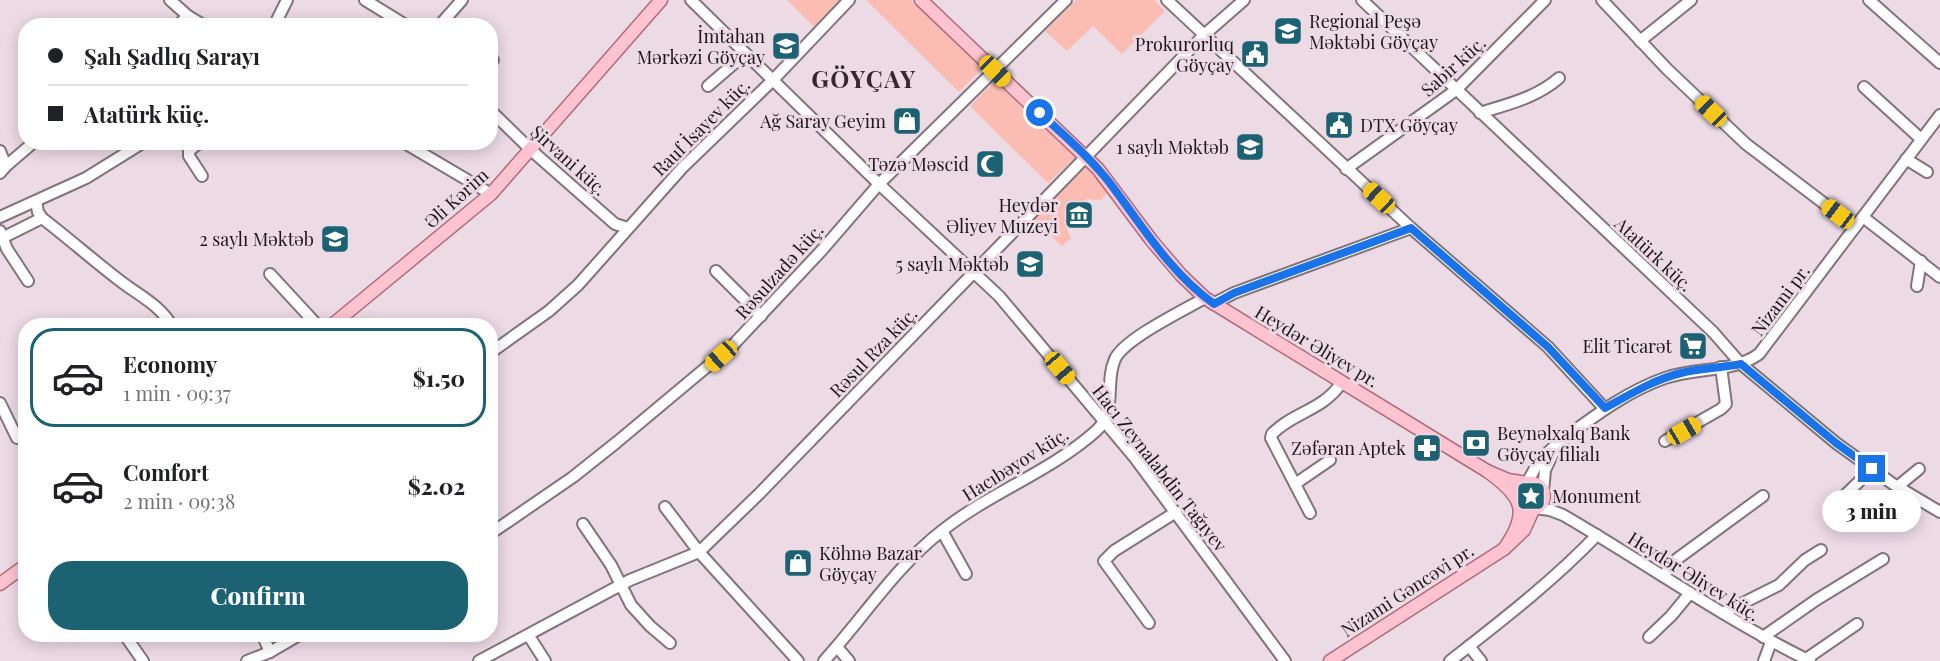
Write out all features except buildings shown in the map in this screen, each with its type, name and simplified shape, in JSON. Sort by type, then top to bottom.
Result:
[{"type":"main road","name":"Əli Kərim","points":[[341,318],[491,194],[661,0]]},
{"type":"main road","name":"Heydər Əliyev pr.","points":[[921,0],[1085,156],[1108,181],[1152,241],[1181,275],[1209,301],[1487,471]]},
{"type":"main road","points":[[1487,471],[1508,480],[1535,483],[1544,494],[1540,505],[1534,508],[1523,506],[1502,482],[1487,471]]},
{"type":"main road","points":[[1504,549],[1517,525],[1520,488],[1527,483]]},
{"type":"main road","name":"Nizami Gəncəvi pr.","points":[[1330,661],[1504,549],[1524,531],[1534,508]]},
{"type":"main road","points":[[0,584],[18,571]]},
{"type":"street","points":[[170,0],[191,18]]},
{"type":"street","points":[[278,18],[287,0]]},
{"type":"street","points":[[365,0],[394,18]]},
{"type":"street","points":[[446,18],[462,0]]},
{"type":"street","name":"Hacı Zeynalabdin Tağıyev","points":[[691,0],[879,184],[999,296],[1106,421],[1285,661]]},
{"type":"street","name":"Rauf İsayev küç.","points":[[498,347],[562,300],[682,168],[772,81],[849,0]]},
{"type":"street","name":"Rəsulzadə küç.","points":[[498,529],[573,477],[710,366],[761,316],[879,184],[1066,0]]},
{"type":"street","points":[[1167,0],[1346,169],[1548,347],[1605,408]]},
{"type":"street","name":"Rəsul Rza küç.","points":[[479,661],[620,585],[699,552],[759,494],[1204,35],[1244,0]]},
{"type":"street","name":"Atatürk küç.","points":[[1362,0],[1713,332],[1741,364],[1836,443],[1897,487],[1937,506]]},
{"type":"street","name":"Sabir küç.","points":[[1346,169],[1456,90],[1545,0]]},
{"type":"street","points":[[1602,0],[1675,77],[1763,159],[1856,227]]},
{"type":"street","points":[[1640,41],[1691,0]]},
{"type":"street","points":[[1869,0],[1940,63]]},
{"type":"street","points":[[708,86],[745,54]]},
{"type":"street","points":[[1480,113],[1534,96],[1559,78]]},
{"type":"street","points":[[1864,87],[1921,139]]},
{"type":"street","name":"Nizami pr.","points":[[1527,483],[1539,461],[1558,443],[1605,408],[1644,386],[1681,372],[1741,364],[1759,354],[1773,339],[1940,115]]},
{"type":"street","name":"Şirvani küç.","points":[[498,118],[615,224],[628,228]]},
{"type":"street","points":[[3,170],[25,150]]},
{"type":"street","points":[[0,217],[86,178],[131,150]]},
{"type":"street","points":[[190,150],[189,156],[202,176]]},
{"type":"street","points":[[424,150],[491,194]]},
{"type":"street","points":[[0,151],[3,170]]},
{"type":"street","points":[[1906,159],[1928,172]]},
{"type":"street","points":[[36,201],[42,218],[162,311],[167,318]]},
{"type":"street","points":[[1863,217],[1921,261],[1938,271]]},
{"type":"street","points":[[28,281],[1,236],[42,218]]},
{"type":"street","points":[[1106,421],[1112,368],[1119,353],[1153,327],[1209,301],[1411,228]]},
{"type":"street","points":[[1917,286],[1921,261]]},
{"type":"street","points":[[716,271],[761,316]]},
{"type":"street","points":[[270,274],[311,318]]},
{"type":"street","points":[[1665,441],[1726,405],[1721,368]]},
{"type":"street","points":[[1310,513],[1271,438],[1272,434],[1334,394],[1342,382]]},
{"type":"street","points":[[0,403],[16,438]]},
{"type":"street","name":"Hacıbəyov küç.","points":[[824,661],[896,574],[942,531],[974,508],[1065,455],[1106,421]]},
{"type":"street","points":[[1558,443],[1545,470],[1544,494],[1563,515]]},
{"type":"street","points":[[1295,484],[1330,460]]},
{"type":"street","points":[[1841,499],[1872,469]]},
{"type":"street","points":[[1897,487],[1918,469]]},
{"type":"street","points":[[1663,576],[1677,559],[1763,495]]},
{"type":"street","points":[[665,507],[699,552],[798,661]]},
{"type":"street","points":[[1534,508],[1544,508],[1563,515]]},
{"type":"street","points":[[1149,623],[1104,561],[1114,551],[1176,512]]},
{"type":"street","name":"Heydər Əliyev küç.","points":[[1563,515],[1767,640],[1808,660]]},
{"type":"street","points":[[583,524],[611,566],[632,605],[650,626],[670,643]]},
{"type":"street","points":[[942,531],[966,574]]},
{"type":"street","points":[[1450,661],[1540,590],[1597,535]]},
{"type":"street","points":[[1723,613],[1779,585],[1805,560],[1821,550]]},
{"type":"street","points":[[1764,661],[1767,640],[1816,600],[1883,559]]},
{"type":"street","points":[[1649,637],[1690,593]]},
{"type":"street","points":[[1808,660],[1857,624]]},
{"type":"street","points":[[529,636],[546,661]]},
{"type":"street","points":[[129,642],[142,661]]},
{"type":"street","points":[[266,642],[270,652]]},
{"type":"street","points":[[247,661],[287,642]]},
{"type":"street","points":[[1469,646],[1481,661]]},
{"type":"street","points":[[837,647],[849,661]]},
{"type":"shaded area","points":[[787,0],[840,0],[814,27]]},
{"type":"shaded area","points":[[866,0],[911,0],[983,68],[959,92]]},
{"type":"shaded area","points":[[1076,0],[1154,0],[1165,11],[1122,54],[1093,26],[1067,51],[1045,31]]},
{"type":"shaded area","points":[[997,79],[1075,158],[1048,183],[970,106]]},
{"type":"shaded area","points":[[1085,166],[1108,192],[1101,200],[1085,199],[1085,212],[1075,210],[1074,219],[1064,222],[1071,238],[1062,246],[1034,219]]},
{"type":"place","name":"Regional Peşə Məktəbi Göyçay","points":[[1288,31]]},
{"type":"place","name":"İmtahan Mərkəzi Göyçay","points":[[786,46]]},
{"type":"place","name":"Prokurorluq Göyçay","points":[[1255,54]]},
{"type":"place","name":"Ağ Saray Geyim","points":[[907,121]]},
{"type":"place","name":"DTX Göyçay","points":[[1339,125]]},
{"type":"place","name":"1 saylı Məktəb","points":[[1250,147]]},
{"type":"place","name":"Təzə Məscid","points":[[990,164]]},
{"type":"place","name":"Heydər Əliyev Muzeyi","points":[[1079,215]]},
{"type":"place","name":"2 saylı Məktəb","points":[[335,239]]},
{"type":"place","name":"5 saylı Məktəb","points":[[1030,264]]},
{"type":"place","name":"Elit Ticarət","points":[[1693,346]]},
{"type":"place","name":"Beynəlxalq Bank Göyçay filialı","points":[[1476,443]]},
{"type":"place","name":"Zəfəran Aptek","points":[[1427,448]]},
{"type":"place","name":"Monument","points":[[1531,496]]},
{"type":"place","name":"Köhnə Bazar Göyçay","points":[[798,563]]},
{"type":"district","name":"GÖYÇAY","points":[[864,78]]},
{"type":"route","points":[[1040,113],[1098,169],[1152,241],[1181,275],[1214,304],[1234,293],[1411,228],[1548,347],[1605,408],[1644,386],[1681,372],[1741,364],[1836,443],[1872,469]]}]
